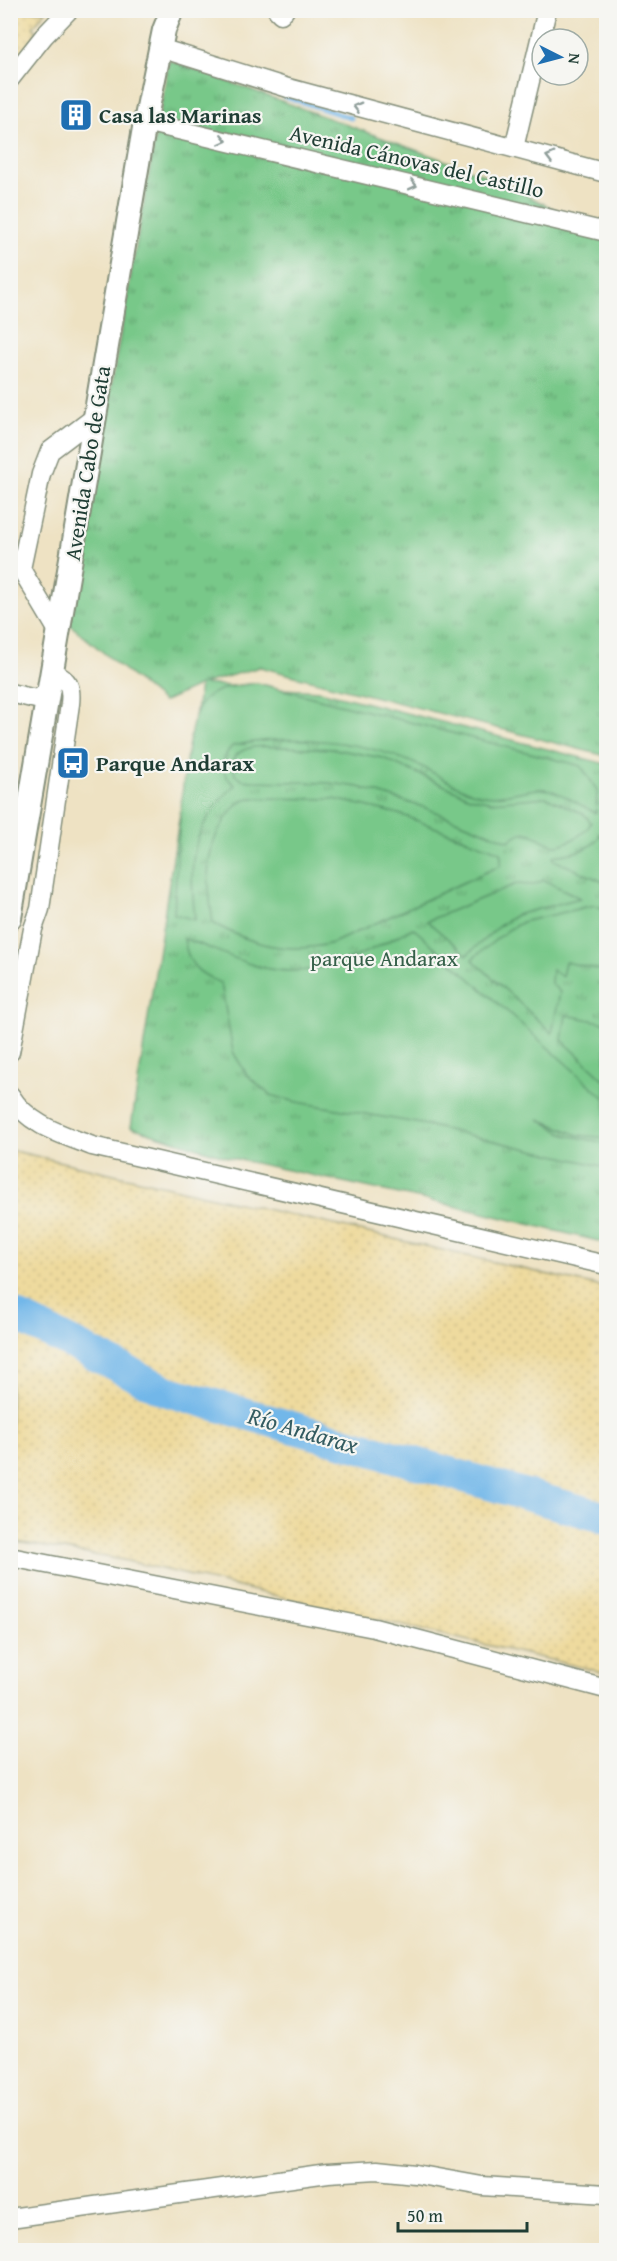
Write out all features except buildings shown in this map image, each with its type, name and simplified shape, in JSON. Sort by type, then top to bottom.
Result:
[{"type":"main road","name":"Avenida Cabo de Gata","points":[[10,918],[145,122],[160,48],[172,10]]},
{"type":"street","points":[[10,79],[44,36],[69,10]]},
{"type":"street","points":[[277,10],[281,14],[285,10]]},
{"type":"street","points":[[514,148],[547,10]]},
{"type":"street","points":[[160,48],[288,88],[606,173]]},
{"type":"street","name":"Avenida Cánovas del Castillo","points":[[145,122],[606,232]]},
{"type":"street","points":[[59,633],[21,569],[40,474],[50,451],[94,417]]},
{"type":"street","points":[[10,693],[36,699],[51,681],[67,679],[72,690],[40,909],[26,962],[10,1052]]},
{"type":"street","points":[[10,1095],[19,1109],[35,1122],[92,1146],[606,1264]]},
{"type":"street","points":[[10,1557],[363,1626],[606,1689]]},
{"type":"street","points":[[10,2218],[328,2172],[367,2171],[415,2174],[482,2186],[606,2194]]},
{"type":"green space","name":"parque Andarax","points":[[169,60],[495,179],[606,236],[606,756],[260,667],[202,684],[232,686],[257,683],[281,689],[320,691],[606,764],[606,1243],[450,1205],[227,1157],[131,1127],[200,685],[163,702],[69,624]]},
{"type":"green space","points":[[257,683],[581,766],[597,790],[596,813],[544,789],[497,796],[475,793],[399,757],[352,745],[328,741],[279,740],[232,746],[225,756],[223,766],[226,776],[235,785],[208,816],[195,846],[192,880],[195,920],[174,914],[181,803],[189,739],[195,716],[202,702],[214,693]]},
{"type":"green space","points":[[255,747],[334,749],[383,758],[470,797],[492,802],[546,797],[584,814],[591,823],[579,835],[561,844],[551,844],[526,832],[509,841],[423,807],[359,787],[329,783],[252,781],[242,780],[235,775],[233,759],[243,750]]},
{"type":"green space","points":[[250,798],[334,799],[399,814],[501,852],[501,865],[333,943],[301,948],[271,946],[242,937],[213,923],[208,884],[212,847],[216,835],[234,807]]},
{"type":"green space","points":[[606,822],[606,883],[554,860],[553,856],[579,851],[593,844],[603,831]]},
{"type":"green space","points":[[544,880],[580,898],[516,915],[499,926],[467,955],[427,921],[516,884],[533,885]]},
{"type":"green space","points":[[595,905],[606,910],[606,971],[565,962],[562,977],[552,969],[551,983],[560,992],[552,1033],[472,959],[508,930],[522,922]]},
{"type":"green space","name":"parque Andarax","points":[[413,928],[606,1099],[606,1138],[578,1135],[539,1119],[566,1135],[606,1143],[606,1167],[417,1123],[297,1102],[270,1095],[247,1075],[233,1052],[221,983],[206,976],[195,967],[188,955],[184,939],[253,965],[275,970],[296,971],[316,969],[356,957]]},
{"type":"green space","points":[[566,1015],[606,1023],[606,1081],[562,1040]]},
{"type":"sand","points":[[11,11],[46,11],[33,27],[37,32],[11,67]]},
{"type":"sand","points":[[10,1150],[606,1288],[606,1673],[123,1560],[11,1541]]},
{"type":"waterway","points":[[284,96],[351,118]]},
{"type":"waterway","name":"Río Andarax","points":[[10,1313],[167,1391],[606,1518]]},
{"type":"place","name":"Casa las Marinas","points":[[76,115]]},
{"type":"place","name":"Parque Andarax","points":[[73,763]]}]
